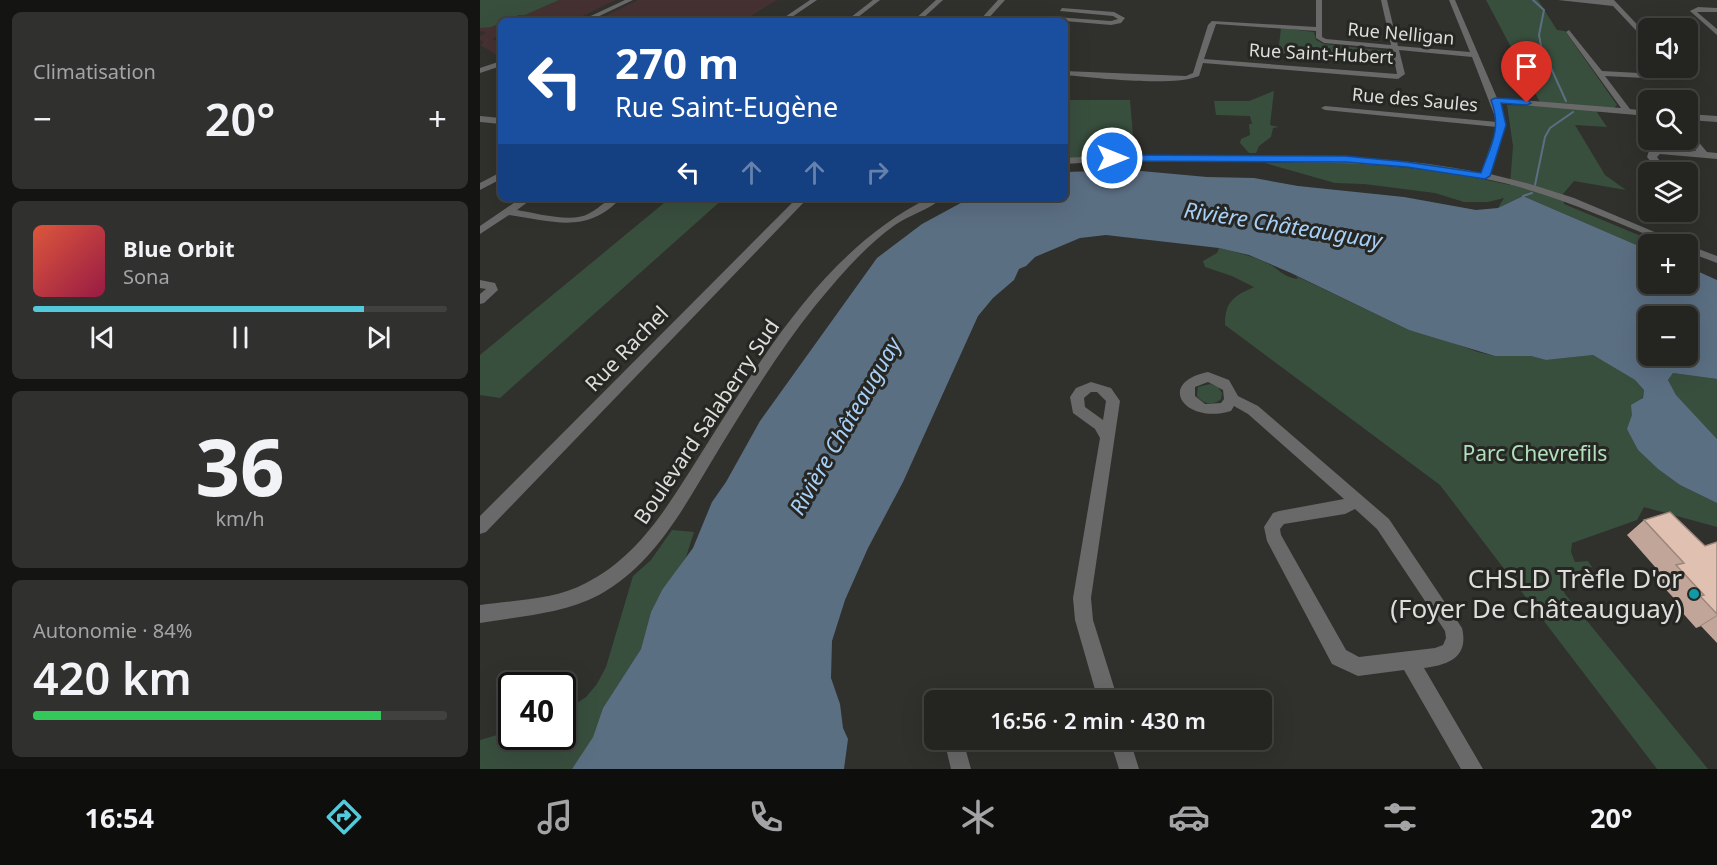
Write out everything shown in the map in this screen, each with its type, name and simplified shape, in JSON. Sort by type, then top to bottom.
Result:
[{"type":"street","points":[[614,6],[623,0]]},
{"type":"street","points":[[589,18],[630,0]]},
{"type":"street","points":[[787,18],[814,0]]},
{"type":"street","points":[[853,18],[877,0]]},
{"type":"street","points":[[919,18],[940,0]]},
{"type":"street","points":[[985,18],[1002,0]]},
{"type":"street","points":[[1056,18],[1069,0]]},
{"type":"street","points":[[1068,73],[1188,78],[1196,74],[1211,25],[1214,22],[1319,29],[1319,0]]},
{"type":"street","name":"Rue Saint-Hubert","points":[[1200,61],[1395,78],[1401,74],[1384,0]]},
{"type":"street","points":[[1452,0],[1501,117],[1502,125],[1485,176]]},
{"type":"street","points":[[1561,0],[1613,2],[1638,29]]},
{"type":"street","points":[[1062,10],[1116,14],[1122,18],[1119,22],[1111,23],[1068,21]]},
{"type":"street","points":[[1717,10],[1693,11],[1717,33]]},
{"type":"street","name":"Rue Nelligan","points":[[1319,29],[1320,39],[1324,41],[1475,55]]},
{"type":"street","points":[[1569,32],[1628,112]]},
{"type":"street","points":[[480,71],[498,62]]},
{"type":"street","points":[[1600,73],[1638,75]]},
{"type":"street","points":[[1495,100],[1638,112]]},
{"type":"street","name":"Rue des Saules","points":[[1325,108],[1502,125]]},
{"type":"street","points":[[480,118],[498,121]]},
{"type":"street","points":[[1698,118],[1717,119]]},
{"type":"street","points":[[1698,148],[1704,155]]},
{"type":"street","points":[[1656,162],[1651,155],[1660,151],[1717,156]]},
{"type":"street","points":[[1068,161],[1112,158],[1334,159],[1400,164],[1485,176],[1553,194],[1653,234]]},
{"type":"street","points":[[483,183],[498,176]]},
{"type":"street","points":[[480,231],[524,201]]},
{"type":"street","points":[[507,212],[580,220],[595,214],[612,201]]},
{"type":"street","name":"Rue Rachel","points":[[480,527],[800,201]]},
{"type":"street","name":"Boulevard Salaberry Sud","points":[[480,614],[577,596],[613,577],[634,561],[659,531],[770,361],[827,286],[886,227],[903,215],[931,201]]},
{"type":"street","points":[[1698,252],[1717,260]]},
{"type":"street","points":[[480,284],[491,286],[492,290],[480,300]]},
{"type":"street","points":[[1231,399],[1253,410],[1356,500],[1383,524],[1453,628],[1457,637],[1456,645],[1450,652],[1432,657],[1358,667],[1339,657],[1274,536],[1272,527],[1279,518],[1345,507],[1356,500]]},
{"type":"street","points":[[1105,690],[1084,620],[1082,598],[1107,438]]},
{"type":"street","points":[[1408,660],[1473,769]]},
{"type":"street","points":[[957,750],[960,769]]},
{"type":"street","points":[[1123,750],[1129,769]]},
{"type":"shaded area","points":[[559,0],[616,0],[578,18],[512,18],[525,15]]},
{"type":"shaded area","points":[[638,0],[777,0],[748,18],[601,18]]},
{"type":"shaded area","points":[[498,24],[498,37],[491,39],[498,40],[498,55],[480,45],[484,42],[480,40],[480,36],[486,33],[480,31],[480,28]]},
{"type":"green space","points":[[480,0],[559,0],[525,15],[498,18],[498,24],[480,28]]},
{"type":"green space","points":[[1486,0],[1538,0],[1557,30],[1565,31],[1617,105],[1614,108],[1596,111],[1607,127],[1575,125],[1605,175],[1626,190],[1574,181],[1563,194],[1564,204],[1638,235],[1638,246],[1523,196],[1498,208],[1504,198],[1488,202],[1464,202],[1435,193],[1364,184],[1335,183],[1265,163],[1388,166],[1419,169],[1510,185],[1513,146],[1507,105],[1542,106]]},
{"type":"green space","points":[[1281,28],[1314,32],[1316,40],[1324,44],[1388,51],[1393,63],[1278,53]]},
{"type":"green space","points":[[1274,91],[1270,125],[1279,127],[1273,128],[1271,137],[1259,146],[1256,153],[1249,153],[1240,143],[1241,139],[1250,135],[1249,124],[1252,124],[1250,116],[1216,115],[1214,101],[1249,101]]},
{"type":"green space","points":[[1068,100],[1130,100],[1134,147],[1130,156],[1068,159]]},
{"type":"green space","points":[[666,201],[721,201],[500,398],[480,395],[480,355]]},
{"type":"green space","name":"Parc Chevrefils","points":[[1219,248],[1263,261],[1286,275],[1298,279],[1296,276],[1409,330],[1434,336],[1478,352],[1495,356],[1531,356],[1546,360],[1593,355],[1635,380],[1644,390],[1642,400],[1628,429],[1638,450],[1680,485],[1717,503],[1717,527],[1644,507],[1637,520],[1572,543],[1571,552],[1575,562],[1588,561],[1592,567],[1564,575],[1560,583],[1565,594],[1708,769],[1657,769],[1440,485],[1225,325],[1225,317],[1232,300],[1254,287],[1232,276],[1205,267],[1203,261],[1217,253]]},
{"type":"green space","points":[[1673,373],[1717,379],[1717,439],[1676,395],[1668,380]]},
{"type":"green space","points":[[1210,384],[1218,387],[1222,393],[1221,399],[1208,403],[1197,396],[1198,387]]},
{"type":"green space","points":[[672,530],[694,532],[686,557],[672,580],[662,590],[651,612],[641,649],[603,708],[593,737],[572,769],[480,769],[480,740],[498,735],[498,750],[576,750],[576,704],[586,697],[597,684],[606,667],[633,576],[651,560]]},
{"type":"water","name":"Rivière Châteauguay","points":[[1130,170],[1207,177],[1254,178],[1298,186],[1404,197],[1476,210],[1498,208],[1523,196],[1638,246],[1638,294],[1698,294],[1698,271],[1717,280],[1717,379],[1673,373],[1668,380],[1676,395],[1717,439],[1717,503],[1680,485],[1638,450],[1627,429],[1632,415],[1631,405],[1643,398],[1644,390],[1635,380],[1593,355],[1546,360],[1531,356],[1495,356],[1409,330],[1249,255],[1219,248],[1106,235],[1080,238],[1035,257],[1019,269],[1014,280],[993,298],[978,316],[903,482],[868,548],[845,600],[832,641],[831,678],[840,704],[843,728],[848,739],[844,769],[572,769],[593,737],[603,708],[641,649],[651,612],[662,590],[693,548],[712,502],[726,482],[760,421],[877,258],[922,224],[964,201],[1068,201],[1068,172]]},
{"type":"building","points":[[1670,512],[1705,546],[1717,542],[1717,614],[1700,596],[1704,595],[1676,565],[1684,563],[1644,520]]},
{"type":"waterway","points":[[1533,0],[1544,10],[1539,35],[1541,46],[1566,101]]},
{"type":"waterway","points":[[1535,185],[1545,137],[1550,128],[1573,112]]},
{"type":"waterway","points":[[1523,201],[1523,196],[1532,193]]},
{"type":"place","name":"CHSLD Trèfle D'or (Foyer De Châteauguay)","points":[[1694,594]]},
{"type":"route","points":[[1112,158],[1345,159],[1407,164],[1485,176],[1502,125],[1495,100],[1527,103]]}]
